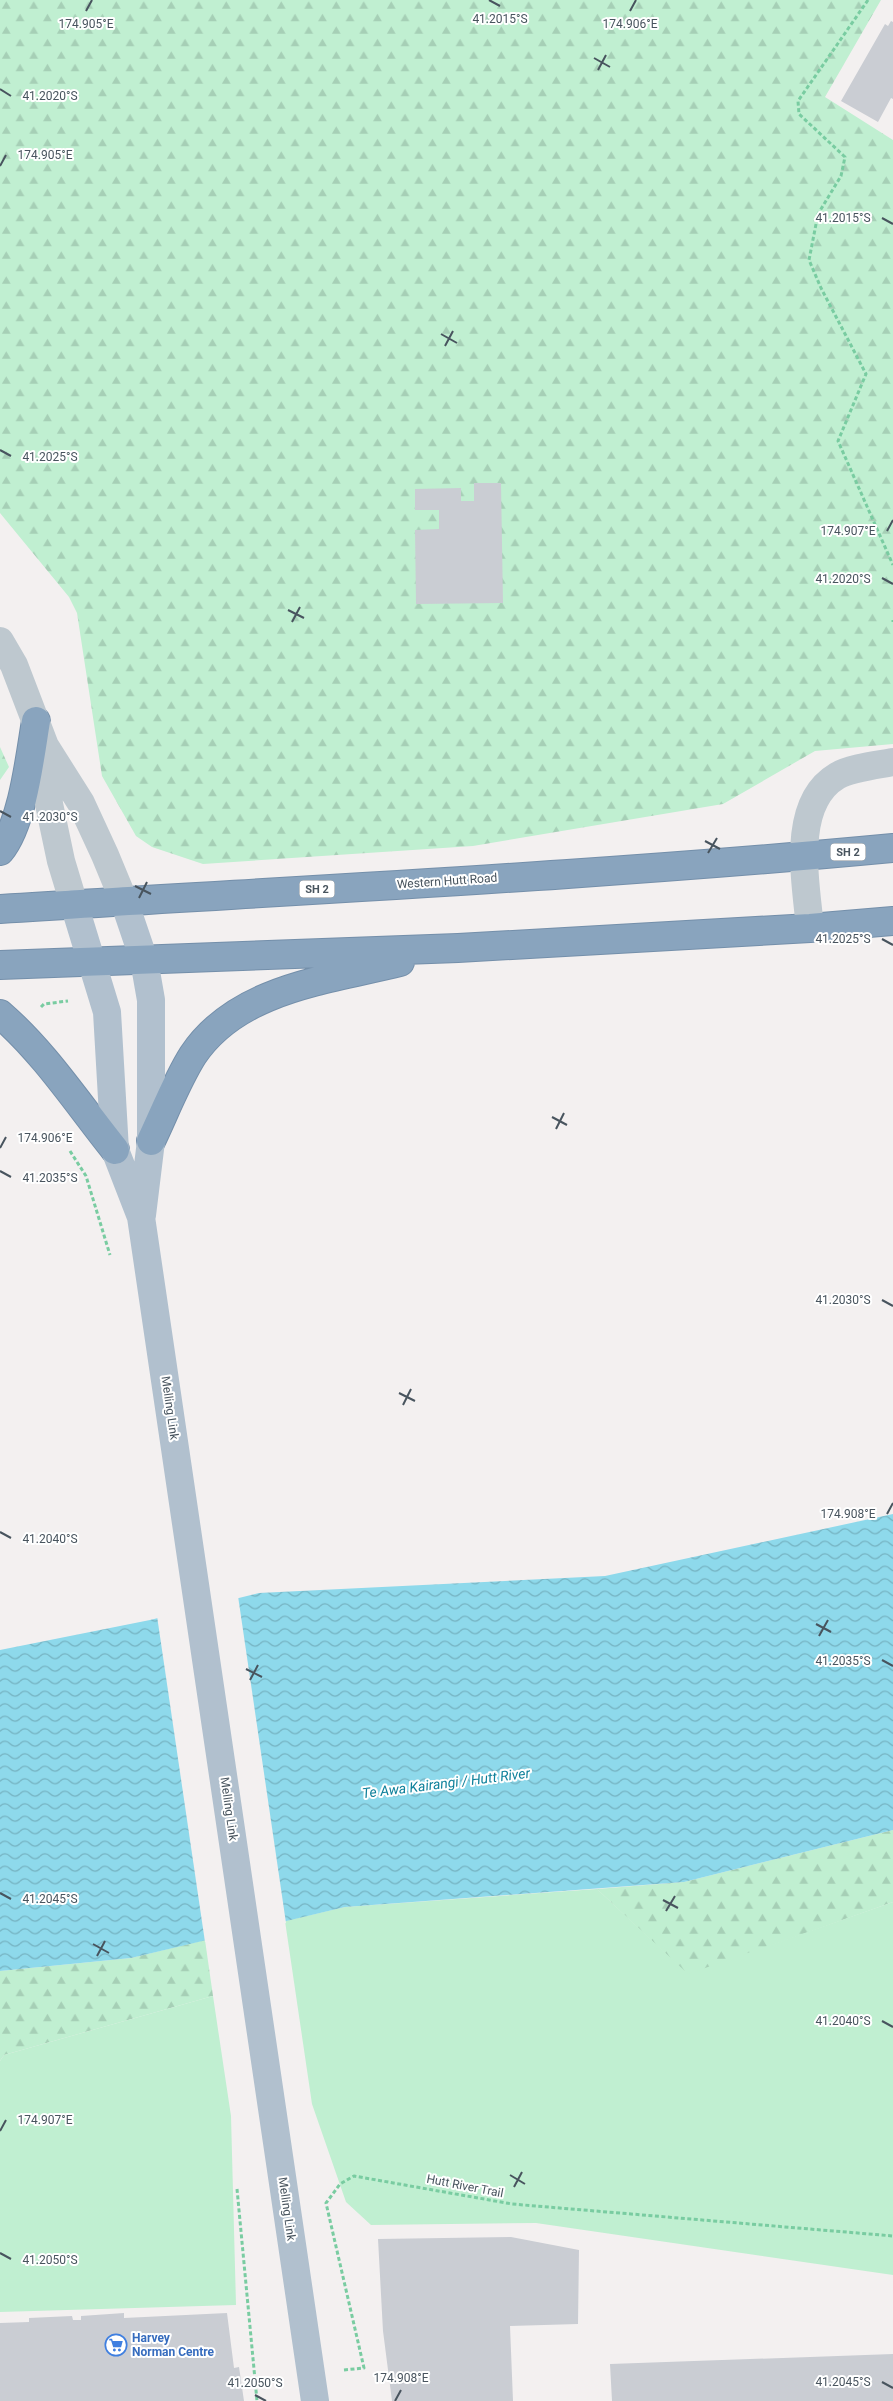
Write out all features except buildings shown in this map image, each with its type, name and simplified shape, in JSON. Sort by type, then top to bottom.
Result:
[{"type":"highway","points":[[0,851],[14,822],[26,780],[36,721]]},
{"type":"highway","name":"Western Hutt Road","points":[[0,909],[803,856],[893,848]]},
{"type":"highway","points":[[0,966],[458,948],[810,928],[893,921]]},
{"type":"highway","points":[[151,1141],[193,1056],[217,1026],[250,1004],[291,988],[458,948]]},
{"type":"highway","points":[[0,1014],[18,1030],[49,1065],[116,1150]]},
{"type":"main road","name":"Melling Link","points":[[124,901],[144,960],[151,1000],[151,1141],[141,1217]]},
{"type":"main road","name":"Melling Link","points":[[74,904],[108,1012],[116,1150],[141,1217],[149,1263],[315,2401]]},
{"type":"street","points":[[0,641],[14,665],[45,746],[80,804],[106,855],[124,901]]},
{"type":"street","points":[[45,746],[49,804],[61,861],[74,904]]},
{"type":"street","points":[[810,928],[803,856],[813,802],[829,781],[838,775],[893,762]]},
{"type":"path","points":[[868,0],[798,101],[798,108],[799,114],[845,157],[841,176],[818,214],[809,260],[821,288],[866,374],[838,441],[893,565]]},
{"type":"path","points":[[44,1004],[70,1001]]},
{"type":"path","points":[[65,1143],[86,1176],[110,1255]]},
{"type":"path","name":"Hutt River Trail","points":[[341,2370],[364,2368],[326,2203],[340,2184],[354,2176],[512,2204],[893,2236]]},
{"type":"path","points":[[237,2189],[257,2401]]},
{"type":"green space","points":[[0,0],[881,0],[825,97],[893,140],[893,744],[815,751],[723,804],[473,846],[203,864],[152,847],[136,836],[102,776],[77,613],[69,597],[0,513]]},
{"type":"green space","points":[[0,747],[9,767],[0,780]]},
{"type":"green space","points":[[893,1830],[893,1902],[688,1975],[597,1889],[684,1882]]},
{"type":"green space","points":[[597,1889],[688,1974],[893,1902],[893,2275],[536,2223],[371,2225],[346,2202],[312,2104],[285,1921],[345,1907]]},
{"type":"green space","points":[[205,1940],[213,1996],[4,2055],[0,2061],[0,1971],[131,1958]]},
{"type":"green space","points":[[213,1996],[231,2116],[236,2305],[0,2312],[0,2061],[4,2055]]},
{"type":"water","name":"Te Awa Kairangi / Hutt River","points":[[893,1514],[893,1830],[684,1882],[345,1907],[131,1958],[0,1971],[0,1650],[150,1620],[259,1593],[605,1576]]},
{"type":"pier","points":[[238,1596],[286,1923],[205,1942],[157,1616]]},
{"type":"place","name":"Harvey Norman Centre","points":[[116,2345]]}]
